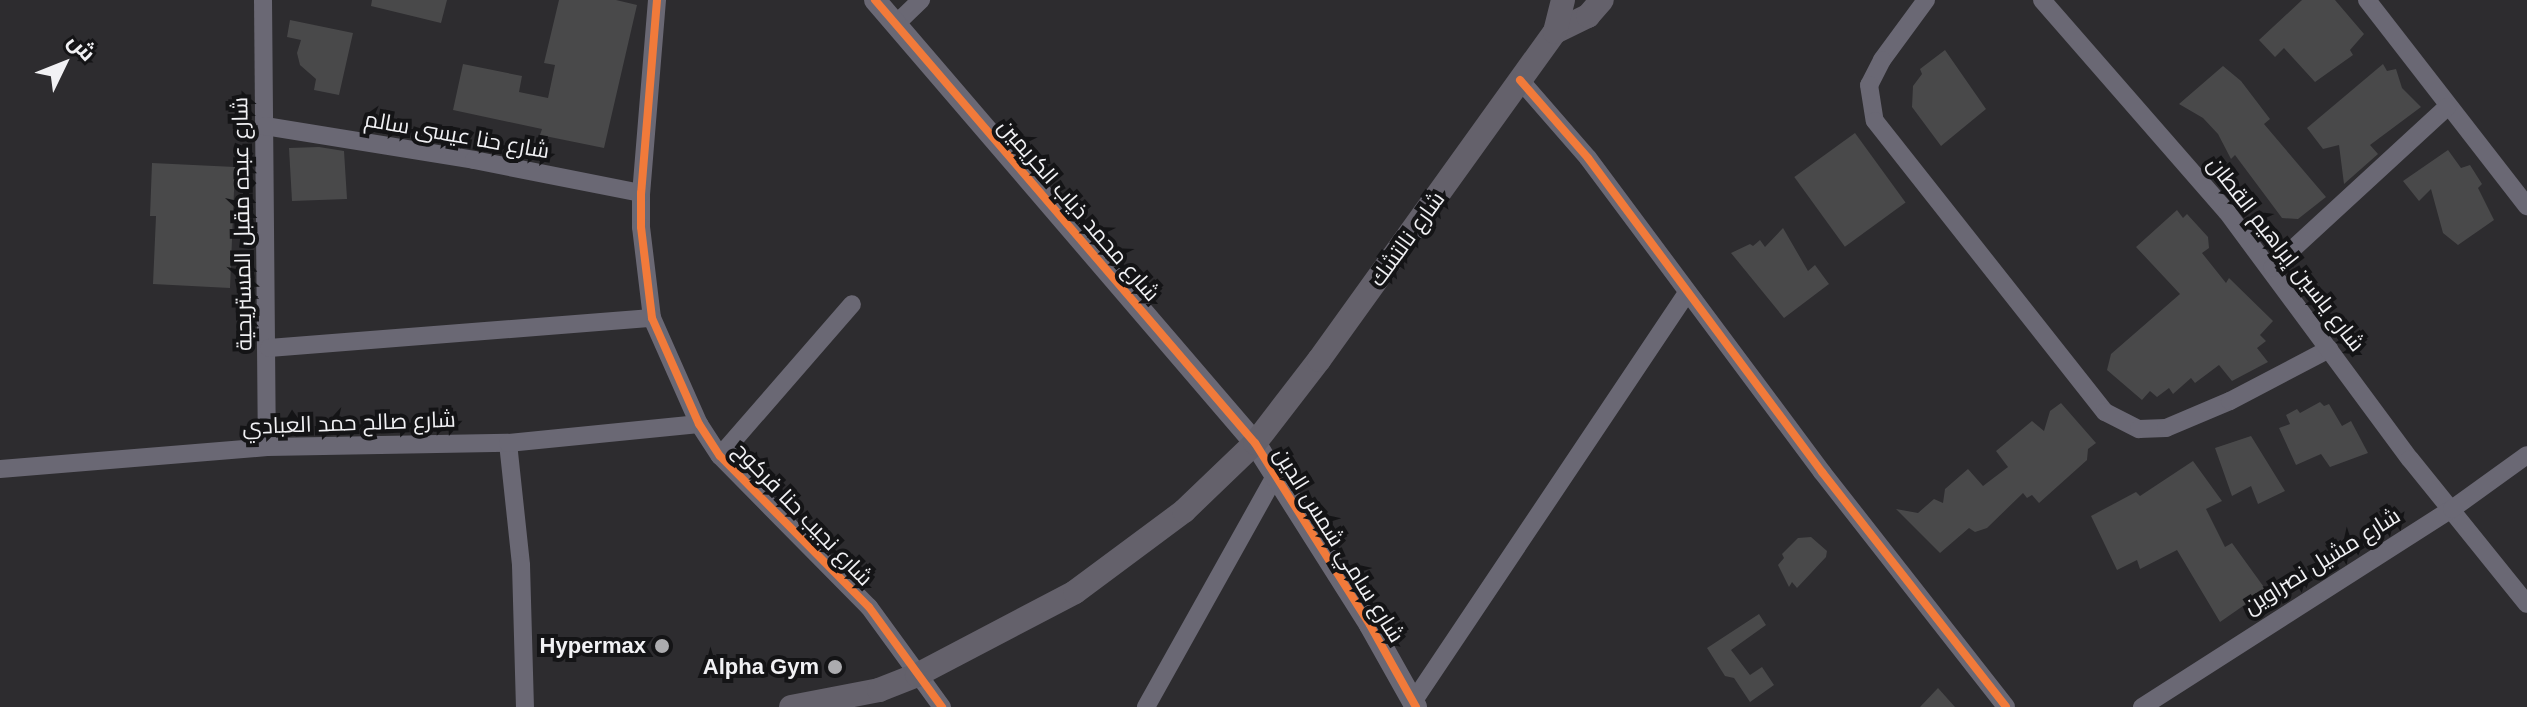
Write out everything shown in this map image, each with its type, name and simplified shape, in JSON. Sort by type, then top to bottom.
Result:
[{"type":"main road","name":"شارع نالتشك","points":[[791,707],[879,690],[917,675],[1075,592],[1153,537],[1255,443],[1381,276],[1555,32],[1563,0]]},
{"type":"main road","name":"شارع نالتشك","points":[[1555,32],[1588,16],[1602,0]]},
{"type":"street","name":"شارع عبده مقبل المستريحية","points":[[263,0],[269,348],[267,447]]},
{"type":"street","name":"شارع نجيب حنا فركوح","points":[[657,0],[641,193],[641,227],[652,318],[699,424],[720,456],[869,607],[942,707]]},
{"type":"street","name":"شارع محمد ذياب الكريمين","points":[[875,0],[1255,443]]},
{"type":"street","points":[[896,24],[921,0]]},
{"type":"street","points":[[1926,0],[1882,60],[1869,85],[1875,121],[2105,412],[2139,429],[2166,428],[2230,401],[2329,349]]},
{"type":"street","name":"شارع ياسين إبراهيم القطان","points":[[2042,0],[2272,268],[2410,459],[2527,604]]},
{"type":"street","points":[[2367,0],[2447,107],[2527,206]]},
{"type":"street","points":[[1520,80],[1588,158],[1687,293],[2006,707]]},
{"type":"street","points":[[2272,268],[2447,107]]},
{"type":"street","name":"شارع حنا عيسى سالم","points":[[265,126],[474,160],[641,193]]},
{"type":"street","points":[[1415,705],[1687,293]]},
{"type":"street","points":[[720,456],[852,304]]},
{"type":"street","points":[[269,348],[652,318]]},
{"type":"street","name":"شارع صالح حمد العبادي","points":[[0,469],[267,447],[508,443],[699,424]]},
{"type":"street","points":[[508,443],[521,565],[525,707]]},
{"type":"street","name":"شارع سامي شمس الدين","points":[[1255,443],[1370,625],[1415,705]]},
{"type":"street","name":"شارع مشيل نصراوين","points":[[2142,707],[2452,509],[2527,455]]},
{"type":"street","points":[[1146,707],[1275,476]]},
{"type":"building","points":[[372,0],[447,0],[441,23],[371,6]]},
{"type":"building","points":[[559,0],[616,0],[637,5],[604,148],[540,135],[542,129],[453,110],[463,64],[522,76],[519,92],[548,98],[555,65],[544,63]]},
{"type":"building","points":[[2302,0],[2335,0],[2364,34],[2350,50],[2353,55],[2315,82],[2284,48],[2275,57],[2259,40]]},
{"type":"building","points":[[290,20],[353,33],[339,95],[314,90],[316,79],[300,65],[297,53],[301,40],[287,37]]},
{"type":"building","points":[[1945,50],[1986,109],[1941,146],[1912,107],[1913,86],[1922,74],[1920,69]]},
{"type":"building","points":[[2383,64],[2387,71],[2396,69],[2402,88],[2421,107],[2370,145],[2378,154],[2344,184],[2339,145],[2323,149],[2307,128]]},
{"type":"building","points":[[2223,66],[2241,81],[2270,119],[2264,124],[2326,197],[2298,219],[2282,218],[2235,155],[2231,159],[2218,134],[2203,118],[2179,104]]},
{"type":"building","points":[[1855,133],[1906,203],[1845,247],[1794,177]]},
{"type":"building","points":[[319,147],[344,151],[347,199],[292,201],[289,148]]},
{"type":"building","points":[[2448,150],[2461,168],[2470,165],[2482,184],[2478,188],[2494,220],[2458,245],[2443,233],[2431,189],[2419,201],[2403,181]]},
{"type":"building","points":[[152,163],[235,167],[230,288],[153,284],[156,216],[150,216]]},
{"type":"building","points":[[2177,210],[2183,218],[2187,214],[2208,237],[2209,248],[2202,253],[2226,283],[2229,278],[2273,321],[2260,335],[2266,341],[2257,348],[2268,362],[2232,381],[2219,365],[2195,383],[2191,378],[2173,394],[2169,388],[2157,397],[2150,391],[2142,400],[2107,370],[2111,354],[2180,294],[2136,247]]},
{"type":"building","points":[[1783,228],[1808,271],[1815,265],[1829,284],[1784,318],[1731,253],[1750,244],[1753,246],[1760,240],[1765,247]]},
{"type":"building","points":[[2320,402],[2324,406],[2329,404],[2342,426],[2351,421],[2368,453],[2330,467],[2321,454],[2296,465],[2279,428],[2290,424],[2286,415],[2297,409],[2300,413]]},
{"type":"building","points":[[2061,403],[2096,443],[2088,449],[2087,460],[2039,503],[2032,495],[2027,498],[2023,493],[1987,528],[1975,532],[1969,528],[1940,553],[1896,509],[1918,513],[1934,499],[1943,503],[1945,489],[1968,469],[1983,486],[2008,467],[1996,451],[2032,421],[2044,431],[2050,411]]},
{"type":"building","points":[[2251,436],[2285,491],[2258,504],[2251,486],[2232,496],[2215,448]]},
{"type":"building","points":[[2193,461],[2222,501],[2206,509],[2225,547],[2232,543],[2266,590],[2220,622],[2177,550],[2140,569],[2137,560],[2117,570],[2091,516],[2136,492],[2140,496]]},
{"type":"building","points":[[1811,537],[1827,551],[1826,557],[1797,588],[1792,582],[1789,587],[1778,565],[1784,558],[1782,554],[1798,538]]},
{"type":"building","points":[[1759,614],[1766,625],[1731,650],[1750,675],[1762,667],[1774,685],[1750,702],[1734,678],[1725,676],[1707,648]]},
{"type":"building","points":[[1938,688],[1955,707],[1920,707]]},
{"type":"cycle path","points":[[657,0],[641,193],[641,227],[652,318],[699,424],[720,456],[869,607],[942,707]]},
{"type":"cycle path","points":[[875,0],[1255,443],[1370,625],[1416,707]]},
{"type":"cycle path","points":[[1520,80],[1588,158],[1822,472],[2006,707]]},
{"type":"place","name":"Hypermax","points":[[662,646]]},
{"type":"place","name":"Alpha Gym","points":[[835,667]]}]
